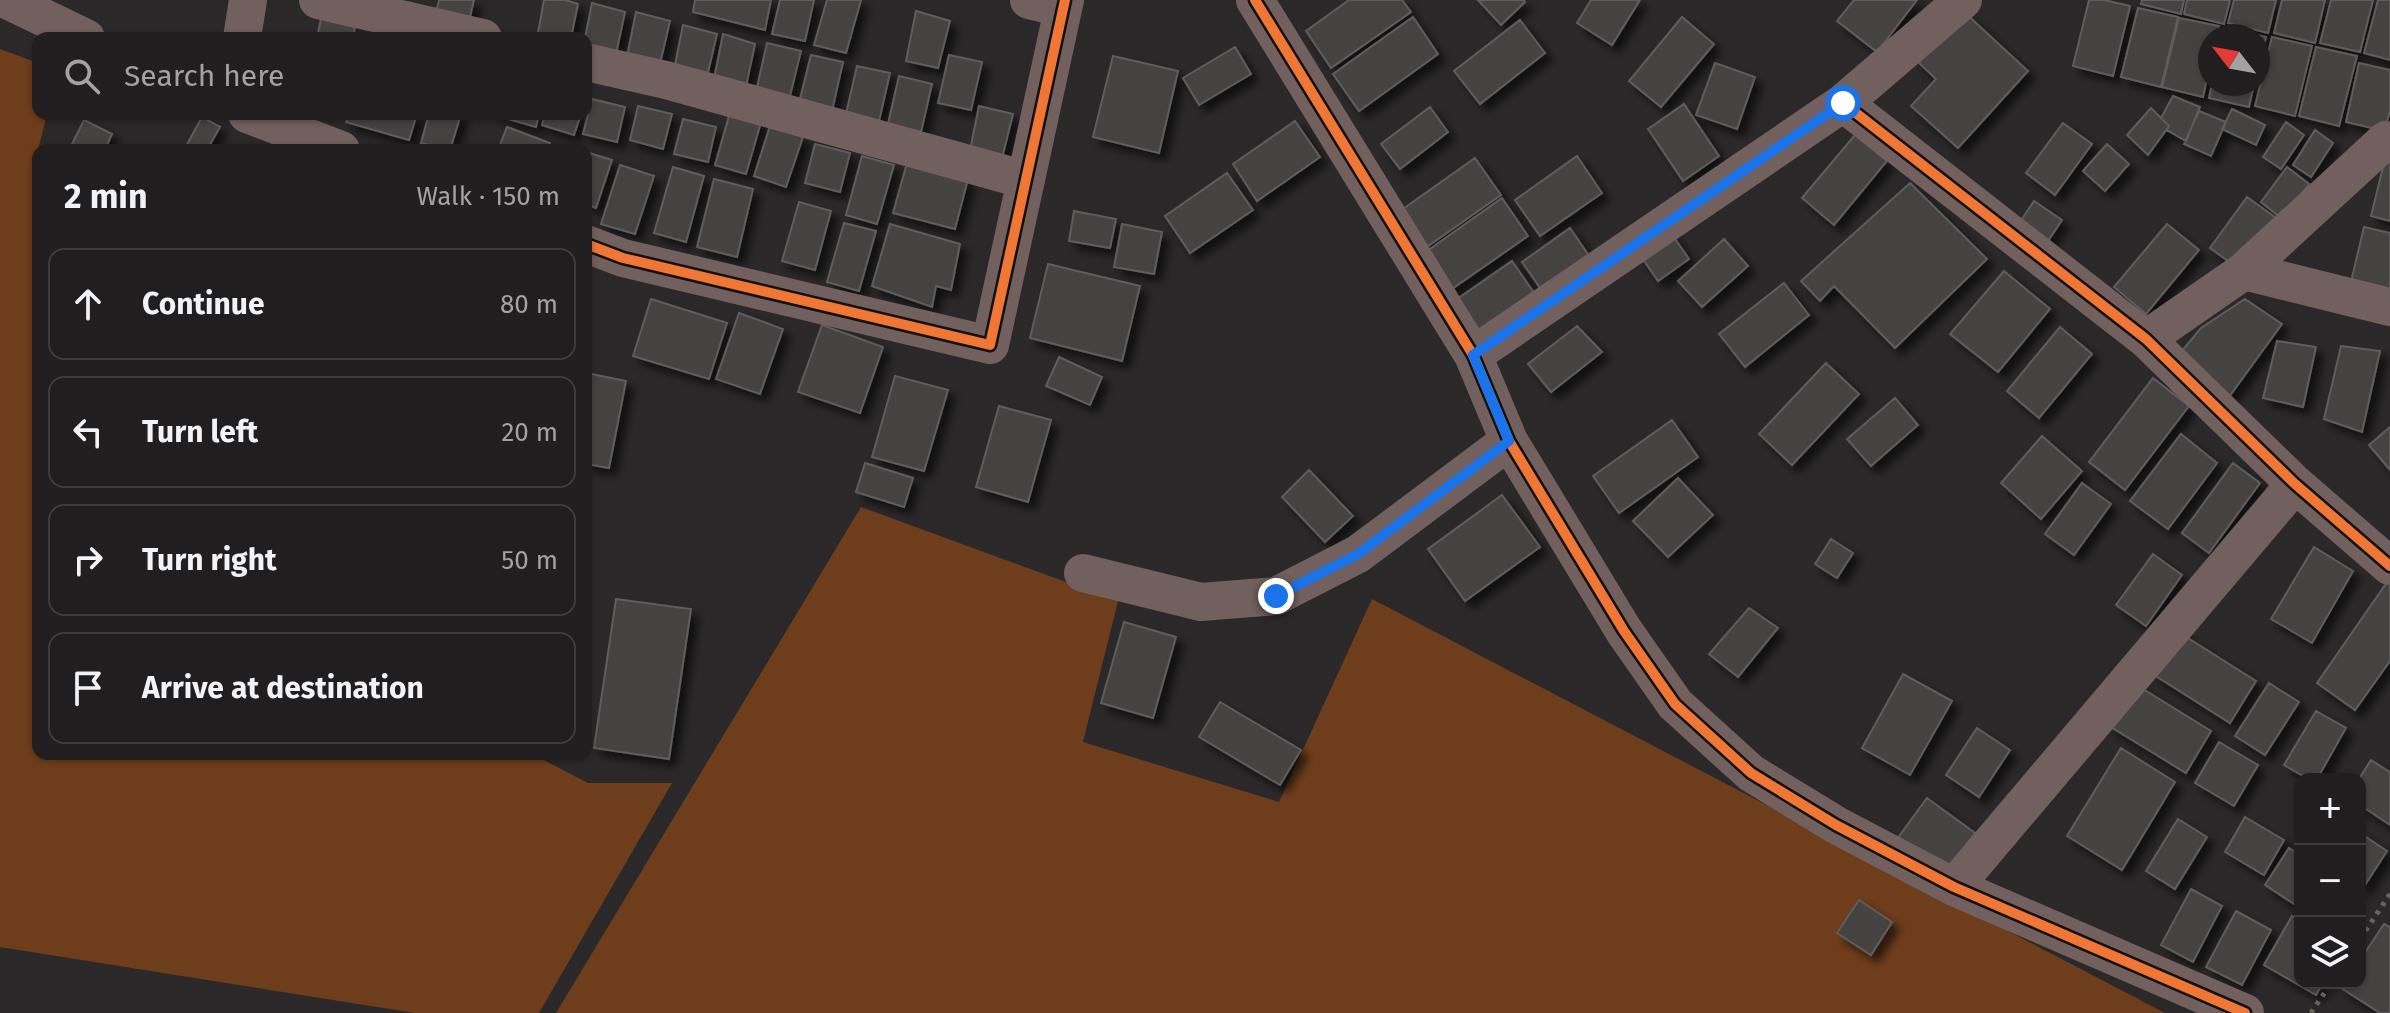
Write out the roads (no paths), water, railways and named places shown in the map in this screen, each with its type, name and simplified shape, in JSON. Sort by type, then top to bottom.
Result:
[{"type":"street","points":[[7,0],[74,32]]},
{"type":"street","points":[[243,32],[248,0]]},
{"type":"street","points":[[318,0],[457,32]]},
{"type":"street","points":[[1255,0],[1473,355],[1509,441],[1624,631],[1675,704],[1751,773],[1836,825],[1954,887],[2245,1013]]},
{"type":"street","points":[[1473,355],[1843,103],[1963,0]]},
{"type":"street","points":[[592,246],[623,258],[990,345],[1026,180],[1052,3]]},
{"type":"street","points":[[592,63],[666,80],[1026,180]]},
{"type":"street","points":[[1843,103],[2146,339],[2295,484],[2390,566]]},
{"type":"street","points":[[263,120],[325,144]]},
{"type":"street","points":[[2146,339],[2244,271],[2386,140],[2390,141]]},
{"type":"street","points":[[2244,271],[2390,307]]},
{"type":"street","points":[[1083,573],[1201,602],[1276,596],[1358,554],[1509,441]]},
{"type":"street","points":[[1954,887],[2295,484]]}]
